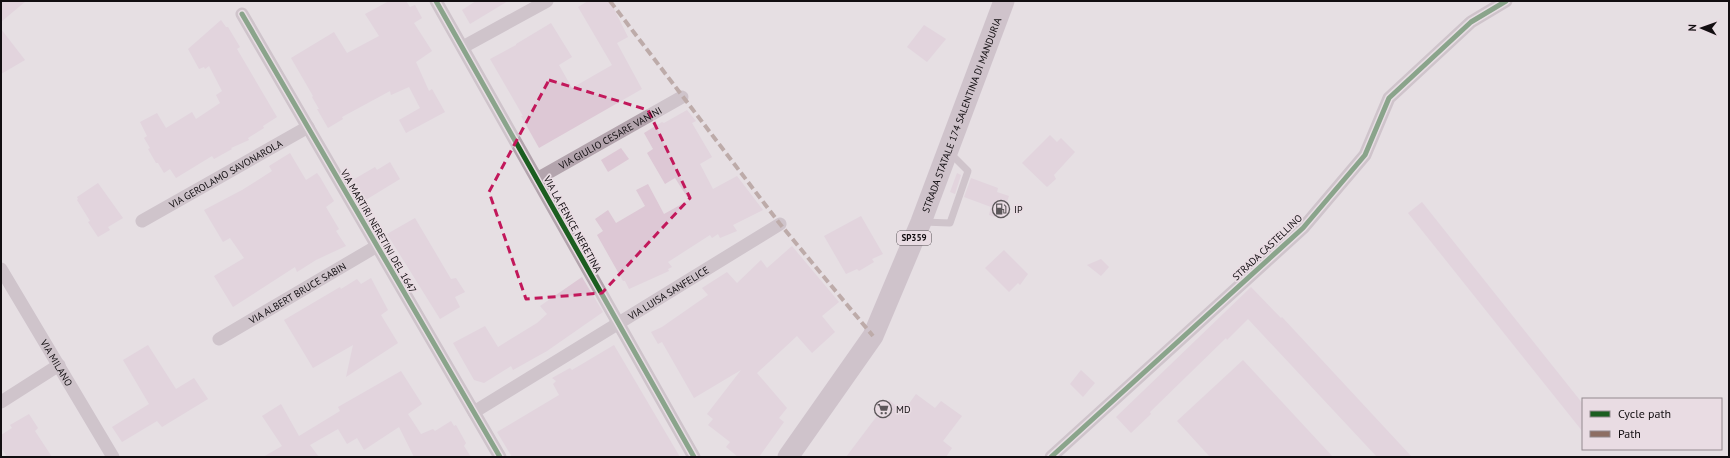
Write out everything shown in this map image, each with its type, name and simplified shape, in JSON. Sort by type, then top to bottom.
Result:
[{"type":"main road","name":"STRADA STATALE 174 SALENTINA DI MANDURIA","points":[[788,457],[873,336],[948,151],[1004,1]]},
{"type":"street","name":"VIA LA FENICE NERETINA","points":[[436,1],[694,457]]},
{"type":"street","points":[[463,47],[547,1]]},
{"type":"street","name":"STRADA CASTELLINO","points":[[1051,457],[1303,228],[1365,155],[1389,98],[1471,22],[1506,1]]},
{"type":"street","name":"VIA MARTIRI NERETINI DEL 1647","points":[[242,14],[500,457]]},
{"type":"street","name":"VIA GIULIO CESARE VANINI","points":[[537,179],[682,97]]},
{"type":"street","name":"VIA GEROLAMO SAVONAROLA","points":[[142,221],[308,127]]},
{"type":"street","name":"VIA LUISA SANFELICE","points":[[474,412],[780,224]]},
{"type":"street","name":"VIA ALBERT BRUCE SABIN","points":[[218,340],[377,246]]},
{"type":"street","name":"VIA MILANO","points":[[1,269],[113,457]]},
{"type":"street","points":[[1,402],[58,365]]},
{"type":"lane","points":[[920,222],[950,223],[968,171],[948,151]]},
{"type":"highlighted area","points":[[549,80],[648,110],[690,198],[602,293],[526,299],[489,192]]},
{"type":"building","points":[[1,1],[26,1],[1,22]]},
{"type":"building","points":[[389,1],[406,1],[410,7],[415,5],[422,18],[414,23],[432,51],[416,62],[429,91],[432,89],[445,112],[406,133],[399,120],[420,108],[409,87],[391,95],[390,91],[342,117],[343,119],[328,128],[317,109],[319,109],[312,97],[313,96],[291,58],[334,32],[347,53],[379,36],[365,14]]},
{"type":"building","points":[[476,1],[508,1],[470,24],[462,10]]},
{"type":"building","points":[[588,1],[610,1],[628,37],[617,43],[642,89],[539,148],[521,116],[523,116],[490,59],[551,23],[572,57],[559,65],[572,88],[612,65],[578,7]]},
{"type":"building","points":[[221,20],[226,27],[228,27],[240,47],[237,49],[277,117],[263,126],[264,128],[248,138],[249,140],[231,148],[232,149],[214,159],[212,156],[176,178],[170,169],[164,173],[158,163],[156,163],[148,149],[150,148],[144,138],[147,136],[140,122],[157,113],[166,128],[192,112],[196,119],[220,103],[216,95],[222,91],[209,66],[205,69],[204,67],[199,69],[188,49]]},
{"type":"building","points":[[924,25],[946,39],[927,62],[907,47]]},
{"type":"building","points":[[1,29],[25,60],[1,74]]},
{"type":"building","points":[[687,110],[696,121],[692,123],[712,157],[700,164],[713,189],[737,176],[763,210],[733,225],[737,231],[720,238],[718,234],[712,238],[710,235],[668,262],[672,267],[668,269],[669,271],[629,289],[597,235],[603,231],[595,219],[608,210],[616,223],[645,206],[636,190],[648,184],[664,214],[689,200],[675,178],[665,184],[647,153],[653,149],[644,133],[662,122],[664,123]]},
{"type":"building","points":[[1050,135],[1057,142],[1061,138],[1075,152],[1054,175],[1056,179],[1047,187],[1022,163]]},
{"type":"building","points":[[621,148],[629,159],[608,172],[601,160]]},
{"type":"building","points":[[290,153],[306,180],[317,173],[320,177],[334,201],[326,207],[339,229],[336,231],[346,246],[316,260],[297,272],[295,267],[233,307],[214,276],[244,258],[230,238],[223,242],[204,210],[242,190],[272,171],[269,166]]},
{"type":"building","points":[[390,162],[400,179],[364,201],[351,181],[375,167],[377,170]]},
{"type":"building","points":[[957,173],[961,175],[955,194],[950,192]]},
{"type":"building","points":[[971,178],[998,188],[997,192],[1009,196],[1001,219],[989,215],[991,207],[964,197]]},
{"type":"building","points":[[98,183],[123,218],[108,227],[110,230],[98,237],[88,222],[90,221],[77,200],[77,197]]},
{"type":"building","points":[[1422,202],[1582,403],[1582,431],[1408,213]]},
{"type":"building","points":[[861,216],[883,254],[872,259],[874,262],[859,271],[857,269],[846,274],[824,236]]},
{"type":"building","points":[[415,218],[451,279],[456,278],[465,292],[455,297],[460,307],[440,319],[387,234]]},
{"type":"building","points":[[792,246],[839,302],[822,316],[835,332],[812,353],[797,336],[757,373],[787,408],[779,418],[784,422],[759,457],[738,457],[726,447],[730,442],[708,425],[713,419],[707,414],[741,370],[694,398],[662,342],[658,344],[651,332],[662,327],[708,295],[702,288],[727,272],[737,283],[761,260],[767,268]]},
{"type":"building","points":[[1004,250],[1028,274],[1020,285],[1018,283],[1009,292],[985,268]]},
{"type":"building","points":[[1101,259],[1109,267],[1101,276],[1087,265]]},
{"type":"building","points":[[582,277],[603,312],[547,351],[513,370],[511,366],[484,383],[474,380],[453,343],[485,326],[498,347],[537,323],[547,314],[540,306]]},
{"type":"building","points":[[371,278],[388,310],[381,315],[398,343],[346,377],[353,345],[313,368],[284,320],[340,287],[341,289],[357,279],[361,284]]},
{"type":"building","points":[[1251,287],[1281,318],[1282,317],[1412,457],[1377,457],[1248,319],[1227,340],[1226,338],[1150,412],[1151,414],[1131,433],[1116,417]]},
{"type":"building","points":[[148,345],[176,389],[194,378],[208,399],[162,427],[157,421],[122,442],[112,427],[149,404],[123,360]]},
{"type":"building","points":[[614,345],[680,457],[512,457],[497,432],[559,395],[553,384],[556,381],[552,378],[570,368],[572,370]]},
{"type":"building","points":[[1243,360],[1333,457],[1210,457],[1177,421]]},
{"type":"building","points":[[1081,370],[1095,383],[1083,397],[1070,384]]},
{"type":"building","points":[[401,371],[422,404],[408,414],[421,434],[433,429],[435,431],[451,421],[454,426],[456,425],[466,443],[464,446],[471,457],[414,457],[399,427],[364,450],[357,438],[347,444],[338,429],[310,445],[319,457],[263,457],[282,446],[262,416],[281,404],[299,436],[340,411],[338,407]]},
{"type":"building","points":[[916,394],[935,408],[941,401],[962,416],[943,441],[952,448],[946,457],[846,457],[889,400],[900,409],[905,403],[908,405]]},
{"type":"building","points":[[29,414],[38,428],[35,431],[52,457],[7,457],[1,447],[1,435],[12,428],[10,425]]},
{"type":"marked path","points":[[610,1],[780,224],[873,336]]},
{"type":"cycle path","points":[[436,1],[694,457]]},
{"type":"cycle path","points":[[1051,457],[1303,228],[1365,155],[1389,98],[1471,22],[1506,1]]},
{"type":"cycle path","points":[[242,14],[500,457]]},
{"type":"place","name":"IP","points":[[1001,209]]},
{"type":"place","name":"MD","points":[[883,409]]}]
